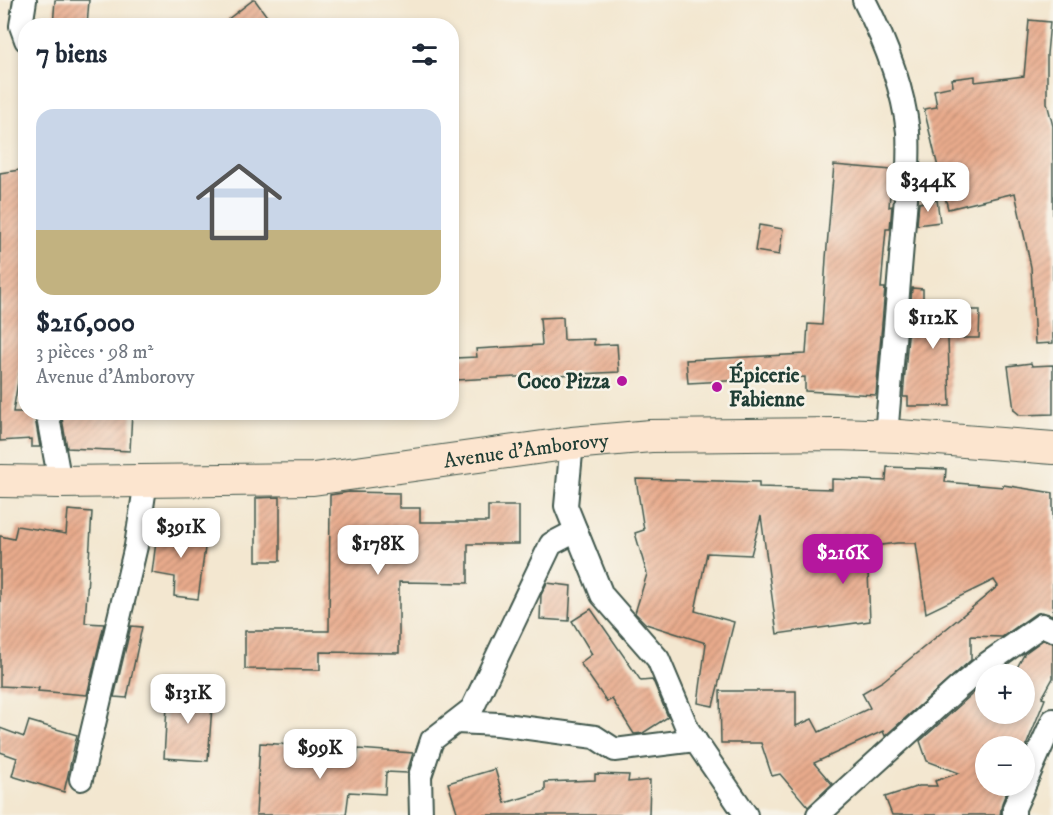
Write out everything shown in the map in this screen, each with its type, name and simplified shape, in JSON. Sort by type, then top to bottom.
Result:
[{"type":"main road","name":"Avenue d'Amborovy","points":[[0,481],[313,479],[572,442],[651,436],[836,434],[899,436],[1053,448]]},
{"type":"street","points":[[22,18],[25,0]]},
{"type":"street","points":[[864,0],[889,55],[901,94],[908,133],[908,174],[886,436]]},
{"type":"street","points":[[48,420],[60,482]]},
{"type":"street","points":[[572,442],[566,506],[602,595],[658,659],[688,730],[746,815]]},
{"type":"street","points":[[81,779],[136,546],[146,481]]},
{"type":"street","points":[[420,815],[420,776],[432,740],[472,709],[551,544],[576,531]]},
{"type":"street","points":[[818,815],[988,663],[1042,625],[1053,630]]},
{"type":"street","points":[[1035,761],[1053,720]]},
{"type":"street","points":[[456,722],[498,724],[596,737],[615,750],[695,740]]},
{"type":"street","points":[[1014,815],[1014,808],[1019,796]]},
{"type":"building","points":[[55,0],[89,0],[88,18],[54,18]]},
{"type":"building","points":[[255,0],[268,18],[229,18]]},
{"type":"building","points":[[1029,20],[1050,22],[1047,54],[1047,103],[1053,126],[1053,343],[1035,344],[1031,267],[1015,193],[948,209],[924,109],[937,107],[934,90],[953,86],[952,79],[975,76],[975,82],[1024,76]]},
{"type":"building","points":[[834,165],[892,170],[890,229],[886,229],[881,288],[885,288],[876,395],[805,391],[805,377],[688,383],[686,360],[806,354],[808,324],[822,325]]},
{"type":"building","points":[[18,170],[18,382],[13,412],[18,412],[18,420],[35,420],[40,447],[31,447],[31,439],[0,441],[0,173]]},
{"type":"building","points":[[937,200],[940,222],[917,225],[919,203]]},
{"type":"building","points":[[759,225],[783,229],[779,255],[755,251]]},
{"type":"building","points":[[912,288],[923,289],[923,310],[980,310],[979,338],[948,338],[950,406],[908,406],[908,397],[903,397]]},
{"type":"building","points":[[563,317],[564,340],[594,339],[594,345],[617,344],[619,372],[459,380],[459,358],[477,357],[476,349],[542,345],[540,318]]},
{"type":"building","points":[[1031,363],[1032,366],[1053,365],[1053,414],[1020,415],[1014,410],[1008,366]]},
{"type":"building","points":[[62,420],[132,420],[130,451],[67,448]]},
{"type":"building","points":[[887,467],[946,469],[945,482],[1003,487],[1003,485],[1053,493],[1053,615],[1041,612],[1035,614],[1002,637],[971,636],[971,660],[885,736],[883,731],[814,763],[832,784],[808,807],[780,774],[772,776],[761,743],[721,743],[720,691],[796,691],[796,726],[812,719],[819,732],[870,708],[862,693],[883,681],[998,586],[994,580],[926,613],[916,543],[867,547],[870,621],[777,634],[761,516],[751,555],[707,553],[695,611],[734,622],[713,706],[698,703],[706,643],[646,624],[635,613],[647,574],[635,533],[644,530],[636,479],[759,482],[759,487],[832,489],[832,479],[886,481]]},
{"type":"building","points":[[349,492],[399,493],[399,508],[420,508],[420,522],[488,522],[488,506],[519,506],[519,544],[468,544],[468,583],[399,582],[399,653],[320,652],[320,670],[245,669],[245,631],[329,631],[330,495]]},
{"type":"building","points":[[280,497],[280,561],[256,561],[256,498]]},
{"type":"building","points":[[68,510],[92,512],[85,623],[104,624],[87,695],[38,691],[39,688],[0,686],[0,536],[14,539],[17,526],[66,534]]},
{"type":"building","points":[[158,526],[207,533],[198,599],[174,596],[175,577],[152,573]]},
{"type":"building","points":[[547,583],[571,586],[569,621],[540,619],[541,595]]},
{"type":"building","points":[[591,609],[641,681],[652,680],[654,683],[668,717],[643,733],[634,734],[612,699],[607,702],[580,663],[592,654],[572,621]]},
{"type":"building","points":[[131,626],[142,627],[127,698],[114,697]]},
{"type":"building","points":[[1043,640],[1053,643],[1053,678],[1042,698],[1045,699],[1035,724],[1035,664],[1019,664],[1025,653]]},
{"type":"building","points":[[168,689],[213,692],[208,761],[164,758]]},
{"type":"building","points":[[975,692],[975,724],[1035,724],[1030,736],[975,736],[975,796],[1005,796],[1000,815],[892,815],[885,797],[919,786],[937,786],[935,781],[959,773],[927,761],[920,741]]},
{"type":"building","points":[[29,721],[77,735],[64,792],[12,776],[17,758],[0,752],[0,728],[24,737]]},
{"type":"building","points":[[260,743],[294,745],[294,754],[357,759],[358,749],[413,753],[407,773],[386,772],[385,794],[349,792],[346,815],[256,815]]},
{"type":"building","points":[[495,769],[505,803],[545,791],[545,782],[595,780],[595,774],[629,775],[628,782],[650,780],[649,815],[458,815],[448,783]]},
{"type":"place","name":"Coco Pizza","points":[[622,381]]},
{"type":"place","name":"Épicerie Fabienne","points":[[717,387]]}]
